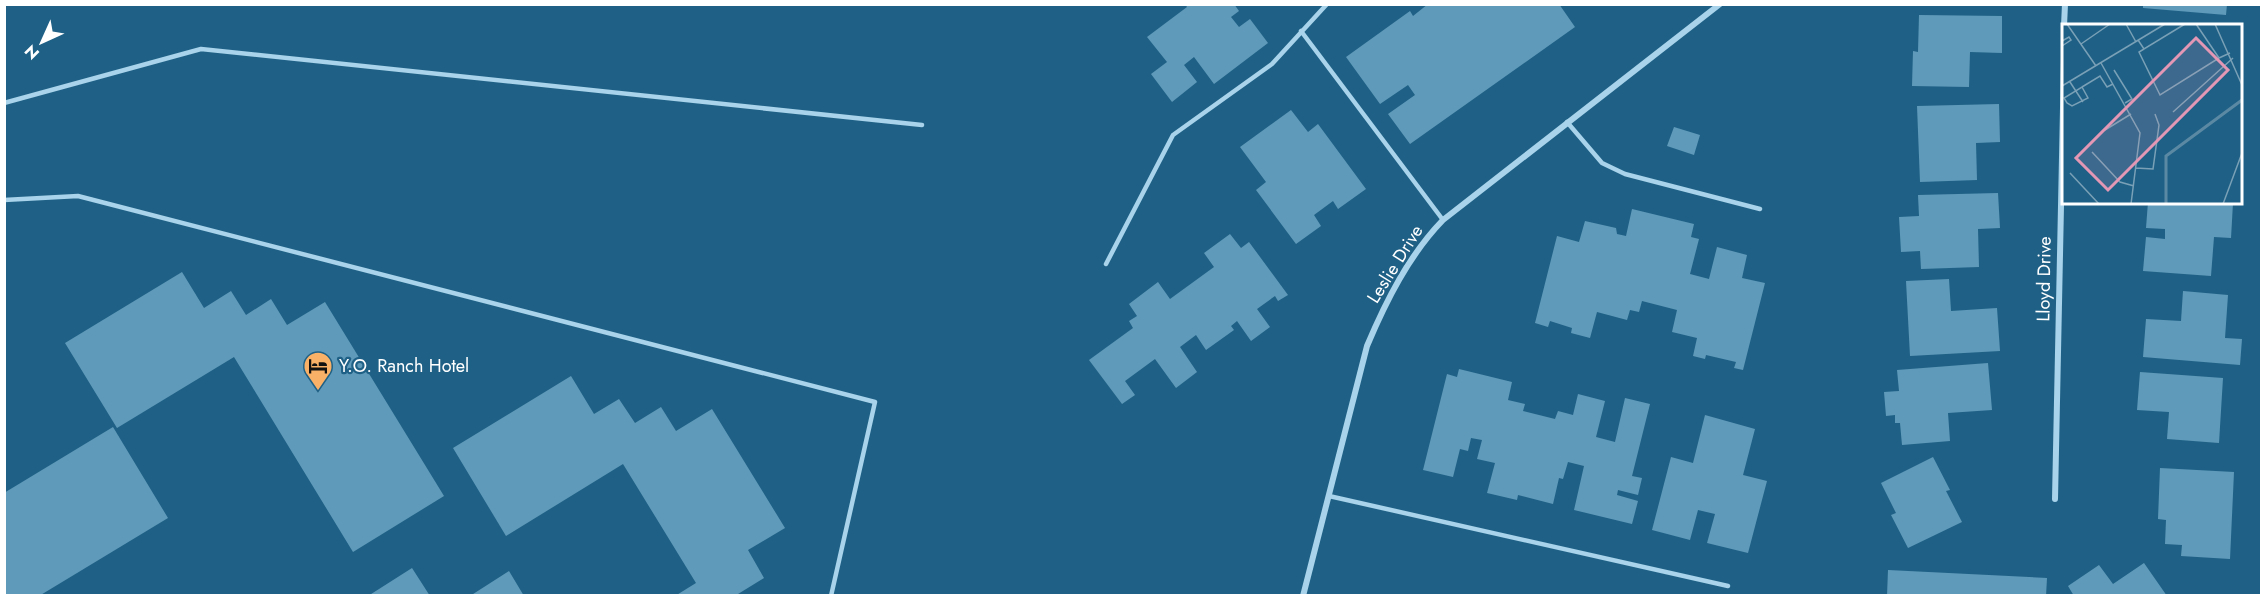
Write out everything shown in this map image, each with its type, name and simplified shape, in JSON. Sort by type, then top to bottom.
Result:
[{"type":"street","name":"Leslie Drive","points":[[1304,596],[1367,346],[1383,310],[1424,239],[1443,220],[1720,4]]},
{"type":"street","points":[[2064,24],[2065,4]]},
{"type":"street","name":"Lloyd Drive","points":[[2055,500],[2062,157]]},
{"type":"lane","points":[[1106,264],[1173,135],[1272,64],[1327,4]]},
{"type":"lane","points":[[1301,31],[1443,220]]},
{"type":"lane","points":[[4,103],[201,49],[922,125]]},
{"type":"lane","points":[[1567,122],[1602,163],[1625,174],[1760,209]]},
{"type":"lane","points":[[4,200],[78,196],[875,402],[831,596]]},
{"type":"lane","points":[[1329,496],[1728,586]]},
{"type":"building","points":[[1185,4],[1234,4],[1239,11],[1231,17],[1239,27],[1250,19],[1268,43],[1214,84],[1194,57],[1184,65],[1197,82],[1172,102],[1151,74],[1167,62],[1147,37],[1187,7]]},
{"type":"building","points":[[1428,4],[1559,4],[1575,27],[1410,144],[1388,114],[1415,95],[1408,85],[1380,104],[1346,57],[1410,11],[1413,16]]},
{"type":"building","points":[[2143,4],[2227,4],[2226,15],[2143,8]]},
{"type":"building","points":[[1919,15],[2002,16],[2002,53],[1970,52],[1969,87],[1912,86],[1913,51],[1918,52]]},
{"type":"building","points":[[1999,104],[2000,142],[1976,143],[1977,180],[1920,182],[1917,106]]},
{"type":"building","points":[[1291,110],[1308,132],[1318,124],[1366,189],[1338,209],[1333,201],[1314,215],[1321,226],[1296,244],[1256,190],[1266,182],[1240,147]]},
{"type":"building","points":[[1674,127],[1700,135],[1694,155],[1667,146]]},
{"type":"building","points":[[1998,193],[2000,228],[1978,229],[1979,267],[1921,269],[1920,251],[1901,252],[1899,217],[1919,216],[1918,195]]},
{"type":"building","points":[[2148,204],[2233,204],[2231,238],[2214,237],[2211,276],[2143,271],[2146,237],[2165,239],[2165,229],[2146,228]]},
{"type":"building","points":[[1632,209],[1694,224],[1691,237],[1699,239],[1690,274],[1709,279],[1717,247],[1747,255],[1742,278],[1765,283],[1743,370],[1734,368],[1736,362],[1706,355],[1705,359],[1693,356],[1697,338],[1672,332],[1677,310],[1642,301],[1639,312],[1630,310],[1627,320],[1597,312],[1590,338],[1571,333],[1572,328],[1550,321],[1548,327],[1535,323],[1557,236],[1579,242],[1585,221],[1616,228],[1617,234],[1626,236]]},
{"type":"building","points":[[1230,234],[1241,248],[1249,242],[1288,295],[1278,301],[1275,296],[1257,309],[1270,327],[1251,341],[1237,321],[1231,326],[1234,330],[1206,350],[1196,335],[1180,347],[1197,372],[1176,388],[1155,359],[1125,381],[1135,395],[1122,404],[1089,360],[1133,328],[1129,321],[1137,316],[1129,304],[1158,282],[1170,299],[1214,267],[1204,253]]},
{"type":"building","name":"Y.O. Ranch Hotel","points":[[182,272],[204,308],[231,291],[246,315],[271,299],[287,325],[325,302],[444,496],[353,552],[234,357],[117,428],[65,343]]},
{"type":"building","points":[[1949,279],[1951,311],[1997,308],[2000,351],[1910,356],[1906,281]]},
{"type":"building","points":[[2183,291],[2228,295],[2225,338],[2242,339],[2240,365],[2143,357],[2146,319],[2181,321]]},
{"type":"building","points":[[1988,363],[1992,410],[1948,413],[1950,441],[1902,445],[1900,423],[1895,423],[1895,415],[1886,416],[1884,392],[1899,391],[1897,370]]},
{"type":"building","points":[[1459,369],[1512,382],[1508,400],[1525,404],[1523,411],[1555,419],[1558,411],[1573,415],[1578,394],[1605,401],[1596,437],[1615,442],[1625,398],[1650,404],[1632,476],[1642,478],[1638,495],[1618,490],[1617,495],[1638,501],[1632,524],[1574,510],[1584,466],[1568,462],[1563,479],[1559,478],[1553,504],[1518,495],[1517,500],[1487,493],[1495,463],[1477,459],[1482,440],[1471,438],[1468,451],[1460,449],[1453,477],[1423,470],[1447,374],[1457,377]]},
{"type":"building","points":[[2140,372],[2223,378],[2219,443],[2167,439],[2169,412],[2137,410]]},
{"type":"building","name":"Y.O. Ranch Hotel","points":[[571,376],[594,414],[619,399],[635,423],[661,407],[676,431],[712,409],[785,528],[748,550],[764,578],[738,594],[739,596],[675,596],[696,583],[623,464],[506,536],[453,448]]},
{"type":"building","points":[[1705,415],[1755,429],[1743,475],[1767,481],[1748,553],[1707,543],[1715,514],[1698,510],[1690,540],[1652,530],[1671,457],[1693,463]]},
{"type":"building","points":[[113,427],[168,518],[39,596],[4,596],[4,493]]},
{"type":"building","points":[[1933,457],[1950,490],[1946,491],[1962,522],[1908,548],[1891,515],[1896,513],[1881,483]]},
{"type":"building","points":[[2160,468],[2234,472],[2230,559],[2181,556],[2182,545],[2165,544],[2166,520],[2158,519]]},
{"type":"building","points":[[2144,563],[2167,596],[2074,596],[2068,586],[2099,565],[2113,584]]},
{"type":"building","points":[[412,568],[430,596],[368,596]]},
{"type":"building","points":[[1888,570],[2047,578],[2046,596],[1887,596]]},
{"type":"building","points":[[509,571],[524,596],[470,596]]},
{"type":"place","name":"Y.O. Ranch Hotel","points":[[318,392]]}]
